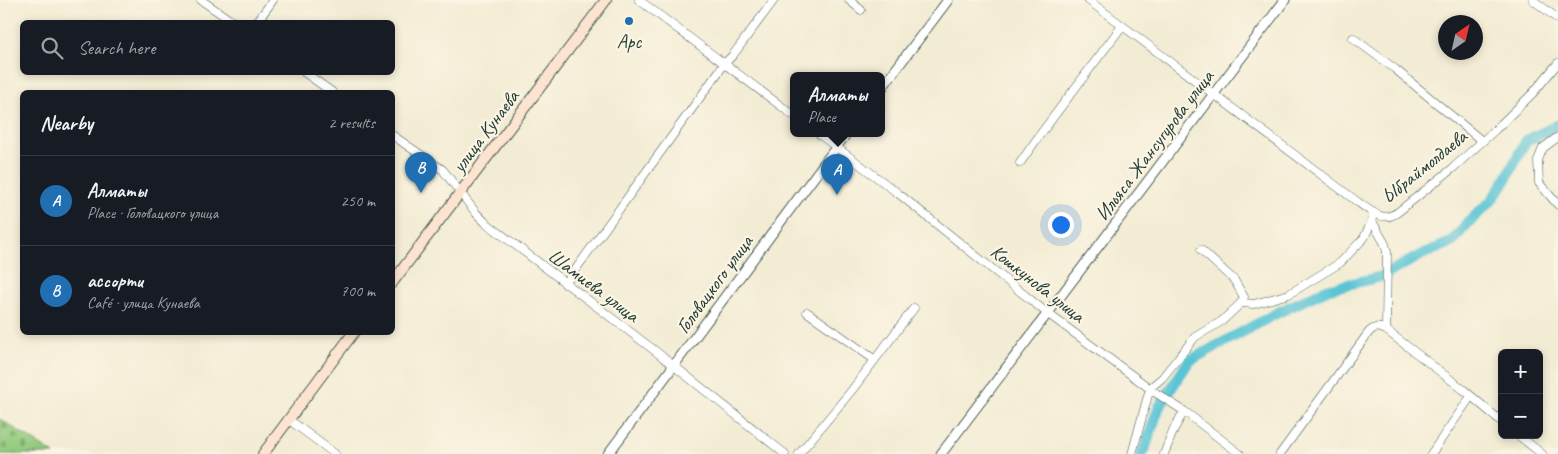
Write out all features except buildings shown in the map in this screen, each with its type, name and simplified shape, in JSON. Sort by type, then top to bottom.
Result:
[{"type":"main road","name":"улица Кунаева","points":[[395,279],[606,0]]},
{"type":"main road","points":[[263,454],[352,335]]},
{"type":"street","points":[[201,0],[230,20]]},
{"type":"street","points":[[639,0],[790,112]]},
{"type":"street","points":[[565,284],[725,63],[774,0]]},
{"type":"street","points":[[849,0],[861,10]]},
{"type":"street","points":[[885,84],[948,0]]},
{"type":"street","points":[[1088,0],[1359,203],[1373,216],[1387,252],[1386,330]]},
{"type":"street","name":"Ильяса Жансугурова улица","points":[[941,454],[1285,0]]},
{"type":"street","points":[[1533,0],[1558,19]]},
{"type":"street","points":[[258,20],[271,1]]},
{"type":"street","points":[[1020,163],[1122,26]]},
{"type":"street","points":[[1354,38],[1395,69],[1482,141]]},
{"type":"street","name":"Ыбраймолдаева","points":[[1241,303],[1254,304],[1289,294],[1340,263],[1364,238],[1373,216],[1385,217],[1394,215],[1453,168],[1532,93],[1558,63]]},
{"type":"street","points":[[308,75],[329,90]]},
{"type":"street","name":"Шамиева улица","points":[[395,136],[443,170],[485,222],[785,454]]},
{"type":"street","points":[[1558,136],[1543,148],[1538,160],[1539,183],[1558,205]]},
{"type":"street","name":"Кошкунова улица","points":[[823,137],[899,194],[1047,313],[1184,411],[1240,454]]},
{"type":"street","name":"Головацкого улица","points":[[608,454],[844,137]]},
{"type":"street","points":[[1132,454],[1153,390],[1196,338],[1222,321],[1241,303],[1244,297],[1234,280],[1201,250]]},
{"type":"street","points":[[798,454],[852,390],[914,308]]},
{"type":"street","points":[[807,312],[875,360]]},
{"type":"street","points":[[1280,454],[1369,332],[1373,328],[1378,327],[1386,330],[1498,419]]},
{"type":"street","points":[[1431,454],[1471,396]]},
{"type":"street","points":[[1164,454],[1184,411]]},
{"type":"street","points":[[288,419],[334,454]]},
{"type":"street","points":[[1523,439],[1542,454]]},
{"type":"green space","points":[[0,419],[54,454],[0,454]]},
{"type":"waterway","points":[[1141,454],[1145,448],[1159,407],[1189,361],[1279,312],[1328,289],[1380,277],[1425,253],[1452,242],[1468,223],[1491,201],[1505,181],[1526,141],[1558,125]]},
{"type":"place","name":"Арс","points":[[629,21]]},
{"type":"place","name":"ассорти","points":[[421,193]]},
{"type":"place","name":"Алматы","points":[[837,195]]}]
